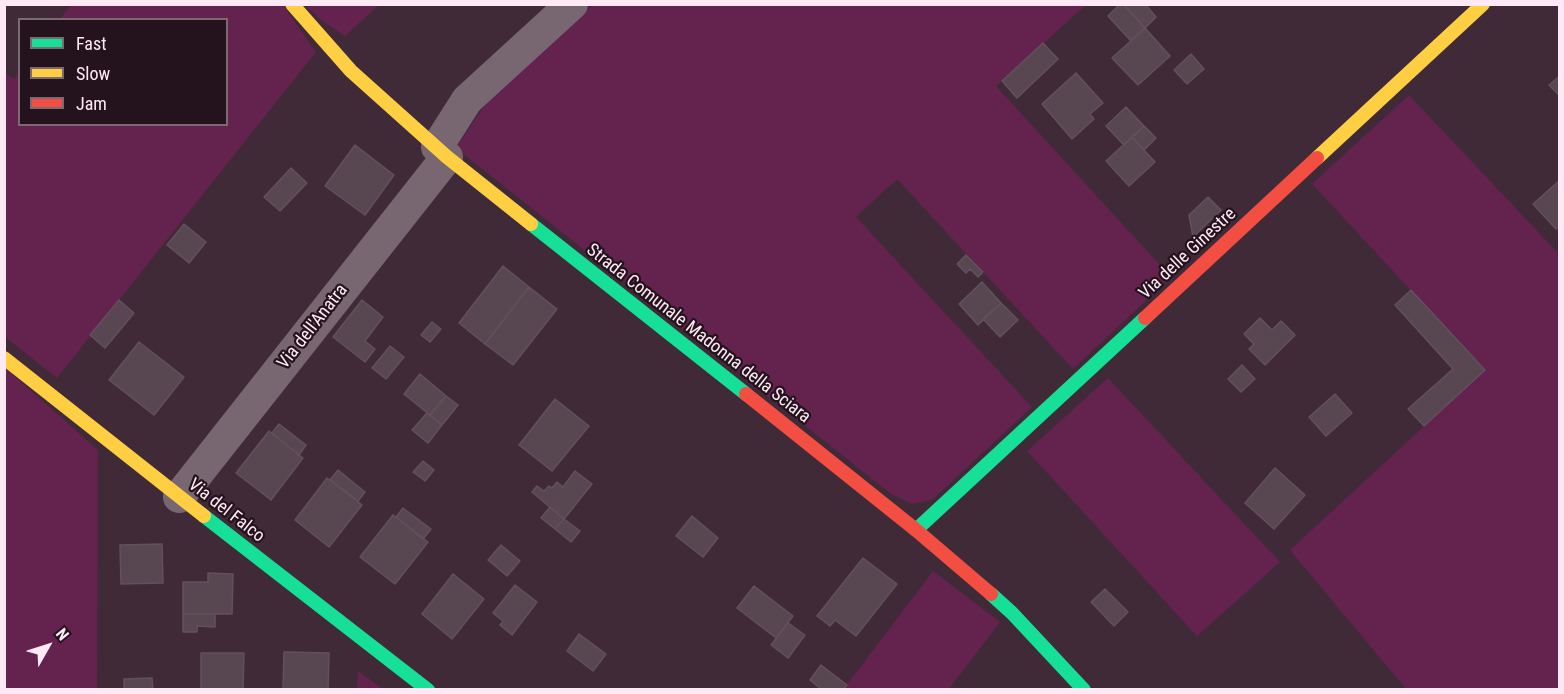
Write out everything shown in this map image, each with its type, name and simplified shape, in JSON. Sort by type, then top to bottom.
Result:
[{"type":"street","name":"Strada Comunale Madonna della Sciara","points":[[292,4],[351,71],[442,152],[916,530],[1012,613],[1084,690]]},
{"type":"street","name":"Via dell'Anatra","points":[[179,497],[442,152],[467,100],[572,4]]},
{"type":"street","name":"Via delle Ginestre","points":[[916,530],[1483,4]]},
{"type":"street","name":"Via del Falco","points":[[4,358],[428,690]]},
{"type":"shaded area","points":[[71,5],[283,5],[316,52],[57,378],[5,337],[4,72],[14,79],[18,73],[18,126],[228,126],[228,18],[61,18]]},
{"type":"shaded area","points":[[305,5],[379,5],[345,36],[322,21]]},
{"type":"shaded area","points":[[592,5],[1086,5],[996,86],[1171,277],[1073,369],[897,179],[856,217],[1032,407],[932,500],[912,504],[891,494],[456,148],[484,106]]},
{"type":"shaded area","points":[[1409,95],[1559,254],[1559,689],[1406,689],[1290,550],[1485,370],[1312,184]]},
{"type":"shaded area","points":[[4,367],[98,450],[97,689],[5,689]]},
{"type":"shaded area","points":[[1108,378],[1280,562],[1197,636],[1027,451]]},
{"type":"shaded area","points":[[933,571],[1000,622],[949,689],[843,690]]},
{"type":"shaded area","points":[[358,671],[383,689],[357,689]]},
{"type":"building","points":[[1120,4],[1123,4],[1145,28],[1131,41],[1108,16]]},
{"type":"building","points":[[1123,4],[1145,4],[1156,17],[1145,28]]},
{"type":"building","points":[[1145,28],[1170,56],[1138,85],[1112,58]]},
{"type":"building","points":[[1043,43],[1058,59],[1017,98],[1002,81]]},
{"type":"building","points":[[1191,54],[1204,69],[1187,84],[1174,70]]},
{"type":"building","points":[[1076,73],[1103,103],[1090,114],[1094,119],[1072,139],[1042,104]]},
{"type":"building","points":[[1560,76],[1560,96],[1549,85]]},
{"type":"building","points":[[1126,107],[1144,126],[1124,145],[1106,126]]},
{"type":"building","points":[[1144,126],[1156,138],[1144,150],[1132,137]]},
{"type":"building","points":[[1132,137],[1155,162],[1129,186],[1106,161]]},
{"type":"building","points":[[355,145],[394,175],[365,215],[325,186]]},
{"type":"building","points":[[291,168],[307,183],[280,211],[264,197]]},
{"type":"building","points":[[1560,180],[1560,226],[1556,229],[1533,204]]},
{"type":"building","points":[[1208,197],[1221,210],[1193,237],[1189,215]]},
{"type":"building","points":[[184,224],[206,242],[189,263],[167,245]]},
{"type":"building","points":[[966,255],[983,272],[978,277],[970,269],[966,273],[957,264]]},
{"type":"building","points":[[503,266],[529,287],[485,344],[459,323]]},
{"type":"building","points":[[982,282],[1001,303],[978,325],[959,304]]},
{"type":"building","points":[[529,287],[557,309],[513,365],[485,344]]},
{"type":"building","points":[[1411,290],[1485,370],[1424,426],[1408,409],[1453,369],[1395,305]]},
{"type":"building","points":[[119,300],[134,313],[105,348],[90,335]]},
{"type":"building","points":[[362,300],[383,317],[365,341],[375,349],[365,362],[333,337]]},
{"type":"building","points":[[1001,303],[1018,320],[1000,337],[983,319]]},
{"type":"building","points":[[1260,318],[1272,330],[1281,321],[1295,335],[1265,365],[1249,349],[1254,344],[1244,334]]},
{"type":"building","points":[[432,322],[441,329],[430,342],[421,335]]},
{"type":"building","points":[[139,342],[184,377],[154,415],[109,380]]},
{"type":"building","points":[[390,346],[404,357],[386,379],[372,368]]},
{"type":"building","points":[[1242,365],[1255,379],[1241,392],[1228,379]]},
{"type":"building","points":[[420,374],[446,396],[430,415],[404,394]]},
{"type":"building","points":[[1335,394],[1352,413],[1326,436],[1309,417]]},
{"type":"building","points":[[446,396],[458,405],[442,425],[430,415]]},
{"type":"building","points":[[555,399],[589,426],[552,471],[519,445]]},
{"type":"building","points":[[427,413],[442,425],[428,443],[412,430]]},
{"type":"building","points":[[279,424],[306,445],[299,455],[272,433]]},
{"type":"building","points":[[269,431],[303,458],[271,500],[236,473]]},
{"type":"building","points":[[423,461],[434,470],[425,481],[413,472]]},
{"type":"building","points":[[1275,468],[1305,495],[1274,529],[1245,503]]},
{"type":"building","points":[[338,470],[365,492],[358,501],[330,480]]},
{"type":"building","points":[[575,471],[592,484],[564,519],[532,492],[537,486],[544,491],[549,486],[552,488],[557,482],[563,487]]},
{"type":"building","points":[[327,478],[362,505],[329,547],[295,520]]},
{"type":"building","points":[[550,507],[564,519],[555,529],[541,518]]},
{"type":"building","points":[[403,508],[431,529],[423,539],[396,517]]},
{"type":"building","points":[[393,515],[428,542],[395,584],[360,557]]},
{"type":"building","points":[[692,516],[718,538],[703,557],[676,536]]},
{"type":"building","points":[[564,519],[580,531],[571,542],[555,529]]},
{"type":"building","points":[[162,544],[163,583],[121,584],[120,545]]},
{"type":"building","points":[[501,545],[520,561],[507,576],[488,560]]},
{"type":"building","points":[[863,558],[897,584],[856,636],[835,620],[830,626],[817,616]]},
{"type":"building","points":[[208,573],[233,574],[232,614],[183,614],[183,582],[208,582]]},
{"type":"building","points":[[453,574],[484,599],[452,639],[422,614]]},
{"type":"building","points":[[515,585],[537,602],[512,635],[500,625],[503,621],[493,613]]},
{"type":"building","points":[[754,586],[793,616],[776,638],[737,608]]},
{"type":"building","points":[[1105,589],[1128,612],[1114,626],[1091,602]]},
{"type":"building","points":[[183,614],[215,614],[215,627],[197,626],[197,632],[183,632]]},
{"type":"building","points":[[788,623],[805,635],[788,658],[771,645]]},
{"type":"building","points":[[579,634],[606,654],[593,671],[567,651]]},
{"type":"building","points":[[284,652],[329,653],[328,690],[283,690]]},
{"type":"building","points":[[201,653],[244,653],[243,690],[201,690]]},
{"type":"building","points":[[821,665],[847,685],[843,690],[822,690],[810,680]]},
{"type":"building","points":[[152,678],[153,690],[124,690],[124,679]]},
{"type":"traffic: fast","points":[[531,224],[746,394]]},
{"type":"traffic: fast","points":[[916,530],[1145,318]]},
{"type":"traffic: fast","points":[[204,516],[428,690]]},
{"type":"traffic: fast","points":[[991,594],[1012,613],[1084,690]]},
{"type":"traffic: slow","points":[[292,4],[351,71],[447,157],[531,224]]},
{"type":"traffic: slow","points":[[1317,158],[1483,4]]},
{"type":"traffic: slow","points":[[4,358],[204,516]]},
{"type":"traffic: jam","points":[[1145,318],[1317,158]]},
{"type":"traffic: jam","points":[[746,394],[916,530],[991,594]]}]
